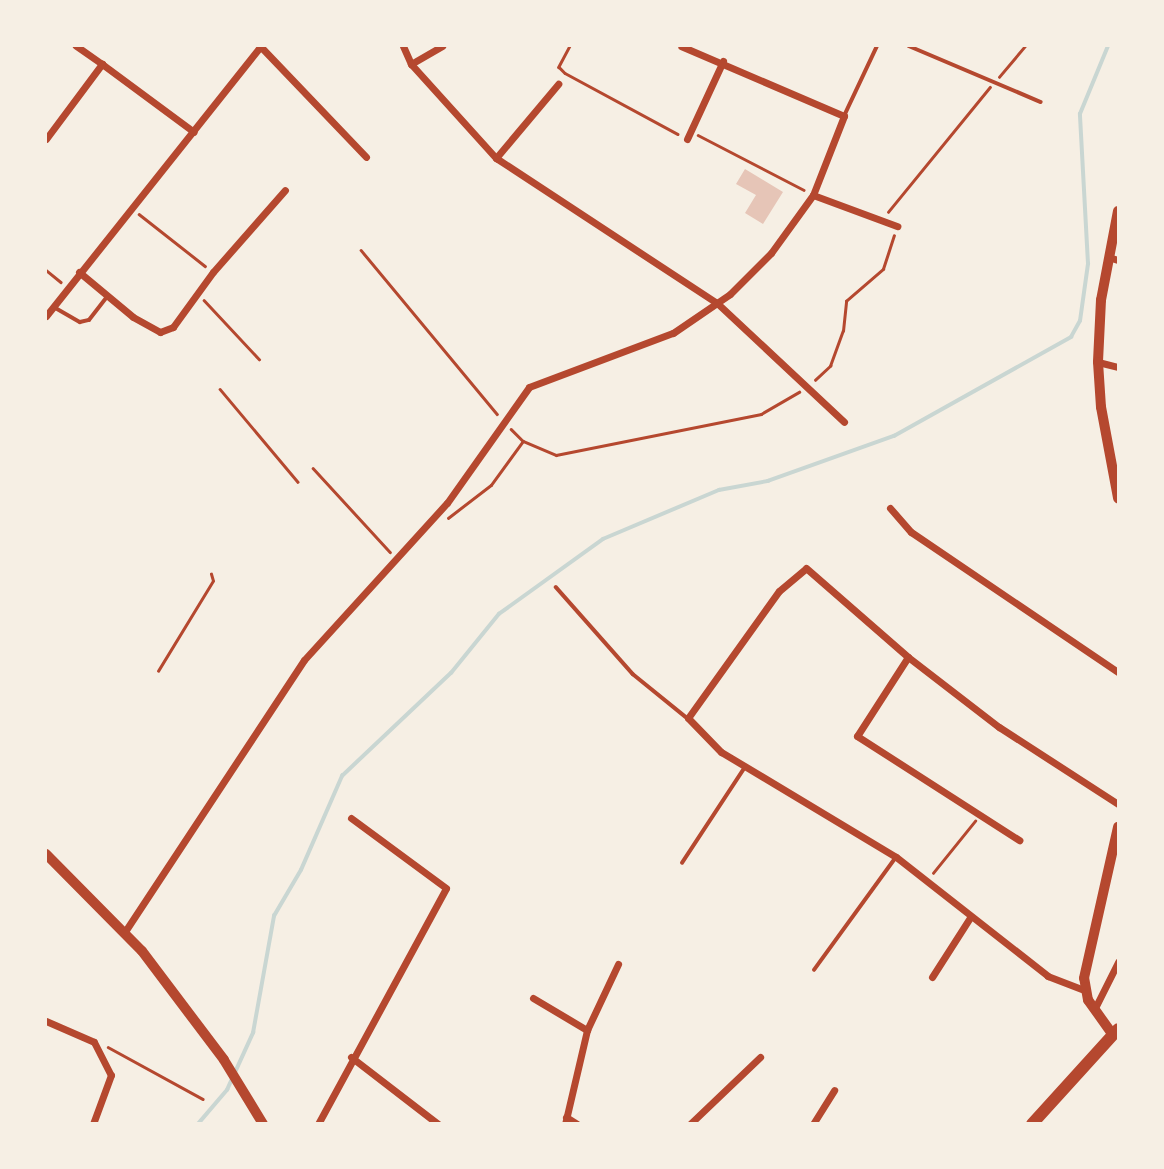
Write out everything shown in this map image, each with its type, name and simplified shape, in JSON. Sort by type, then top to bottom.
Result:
[{"type":"main road","points":[[1032,1124],[1116,1032]]},
{"type":"street","points":[[75,46],[194,132]]},
{"type":"street","points":[[46,316],[67,286],[261,46],[366,157]]},
{"type":"street","points":[[403,46],[411,64],[496,158],[717,303],[844,422]]},
{"type":"street","points":[[411,64],[442,46]]},
{"type":"street","points":[[124,933],[304,660],[447,503],[529,387],[673,332],[717,303],[771,253],[813,195],[844,116],[723,61],[681,46]]},
{"type":"street","points":[[687,139],[723,61]]},
{"type":"street","points":[[46,139],[102,64]]},
{"type":"street","points":[[496,158],[558,84]]},
{"type":"street","points":[[79,272],[160,332],[173,327],[213,272],[285,190]]},
{"type":"street","points":[[813,195],[897,226]]},
{"type":"street","points":[[1118,211],[1098,362],[1101,407],[1118,498]]},
{"type":"street","points":[[1098,362],[1118,367]]},
{"type":"street","points":[[890,508],[911,532],[1118,671]]},
{"type":"street","points":[[1084,990],[1048,976],[896,857],[720,752],[688,718],[779,591],[807,568],[908,657],[999,727],[1118,804]]},
{"type":"street","points":[[908,657],[857,736],[1019,840]]},
{"type":"street","points":[[318,1124],[351,1057],[446,888],[351,818]]},
{"type":"street","points":[[1116,1032],[1094,1010],[1084,990],[1118,827]]},
{"type":"street","points":[[46,854],[124,933],[224,1060],[263,1124]]},
{"type":"street","points":[[932,977],[971,916]]},
{"type":"street","points":[[1094,1010],[1118,962]]},
{"type":"street","points":[[577,1124],[565,1120],[587,1030],[618,964]]},
{"type":"street","points":[[533,998],[587,1030]]},
{"type":"street","points":[[46,1021],[94,1042],[111,1075],[93,1124]]},
{"type":"street","points":[[351,1057],[438,1124]]},
{"type":"street","points":[[690,1124],[760,1057]]},
{"type":"street","points":[[813,1124],[834,1090]]},
{"type":"lane","points":[[844,116],[877,46]]},
{"type":"lane","points":[[909,46],[1041,102]]},
{"type":"lane","points":[[53,306],[80,322],[89,320],[108,296]]},
{"type":"lane","points":[[556,587],[633,674],[688,718]]},
{"type":"lane","points":[[682,863],[745,767]]},
{"type":"lane","points":[[814,970],[896,857]]},
{"type":"path","points":[[570,46],[559,67],[565,73],[687,139]]},
{"type":"path","points":[[882,220],[977,98],[995,82],[1026,46]]},
{"type":"path","points":[[690,131],[813,195]]},
{"type":"path","points":[[130,208],[213,272]]},
{"type":"path","points":[[361,250],[523,441],[556,455],[761,414],[807,387],[830,366],[843,331],[846,301],[883,269],[897,226]]},
{"type":"path","points":[[46,270],[67,286]]},
{"type":"path","points":[[198,293],[259,359]]},
{"type":"path","points":[[220,389],[298,482]]},
{"type":"path","points":[[439,523],[491,485],[523,441]]},
{"type":"path","points":[[313,468],[397,559]]},
{"type":"path","points":[[158,671],[213,581],[211,574]]},
{"type":"path","points":[[926,881],[980,815]]},
{"type":"path","points":[[94,1042],[203,1099]]},
{"type":"building","points":[[745,169],[783,192],[763,224],[745,213],[756,195],[736,184]]},
{"type":"waterway","points":[[198,1124],[227,1090],[253,1033],[274,916],[301,870],[342,776],[451,673],[499,614],[603,539],[719,490],[768,481],[894,436],[1071,337],[1080,321],[1088,264],[1080,114],[1108,46]]}]
